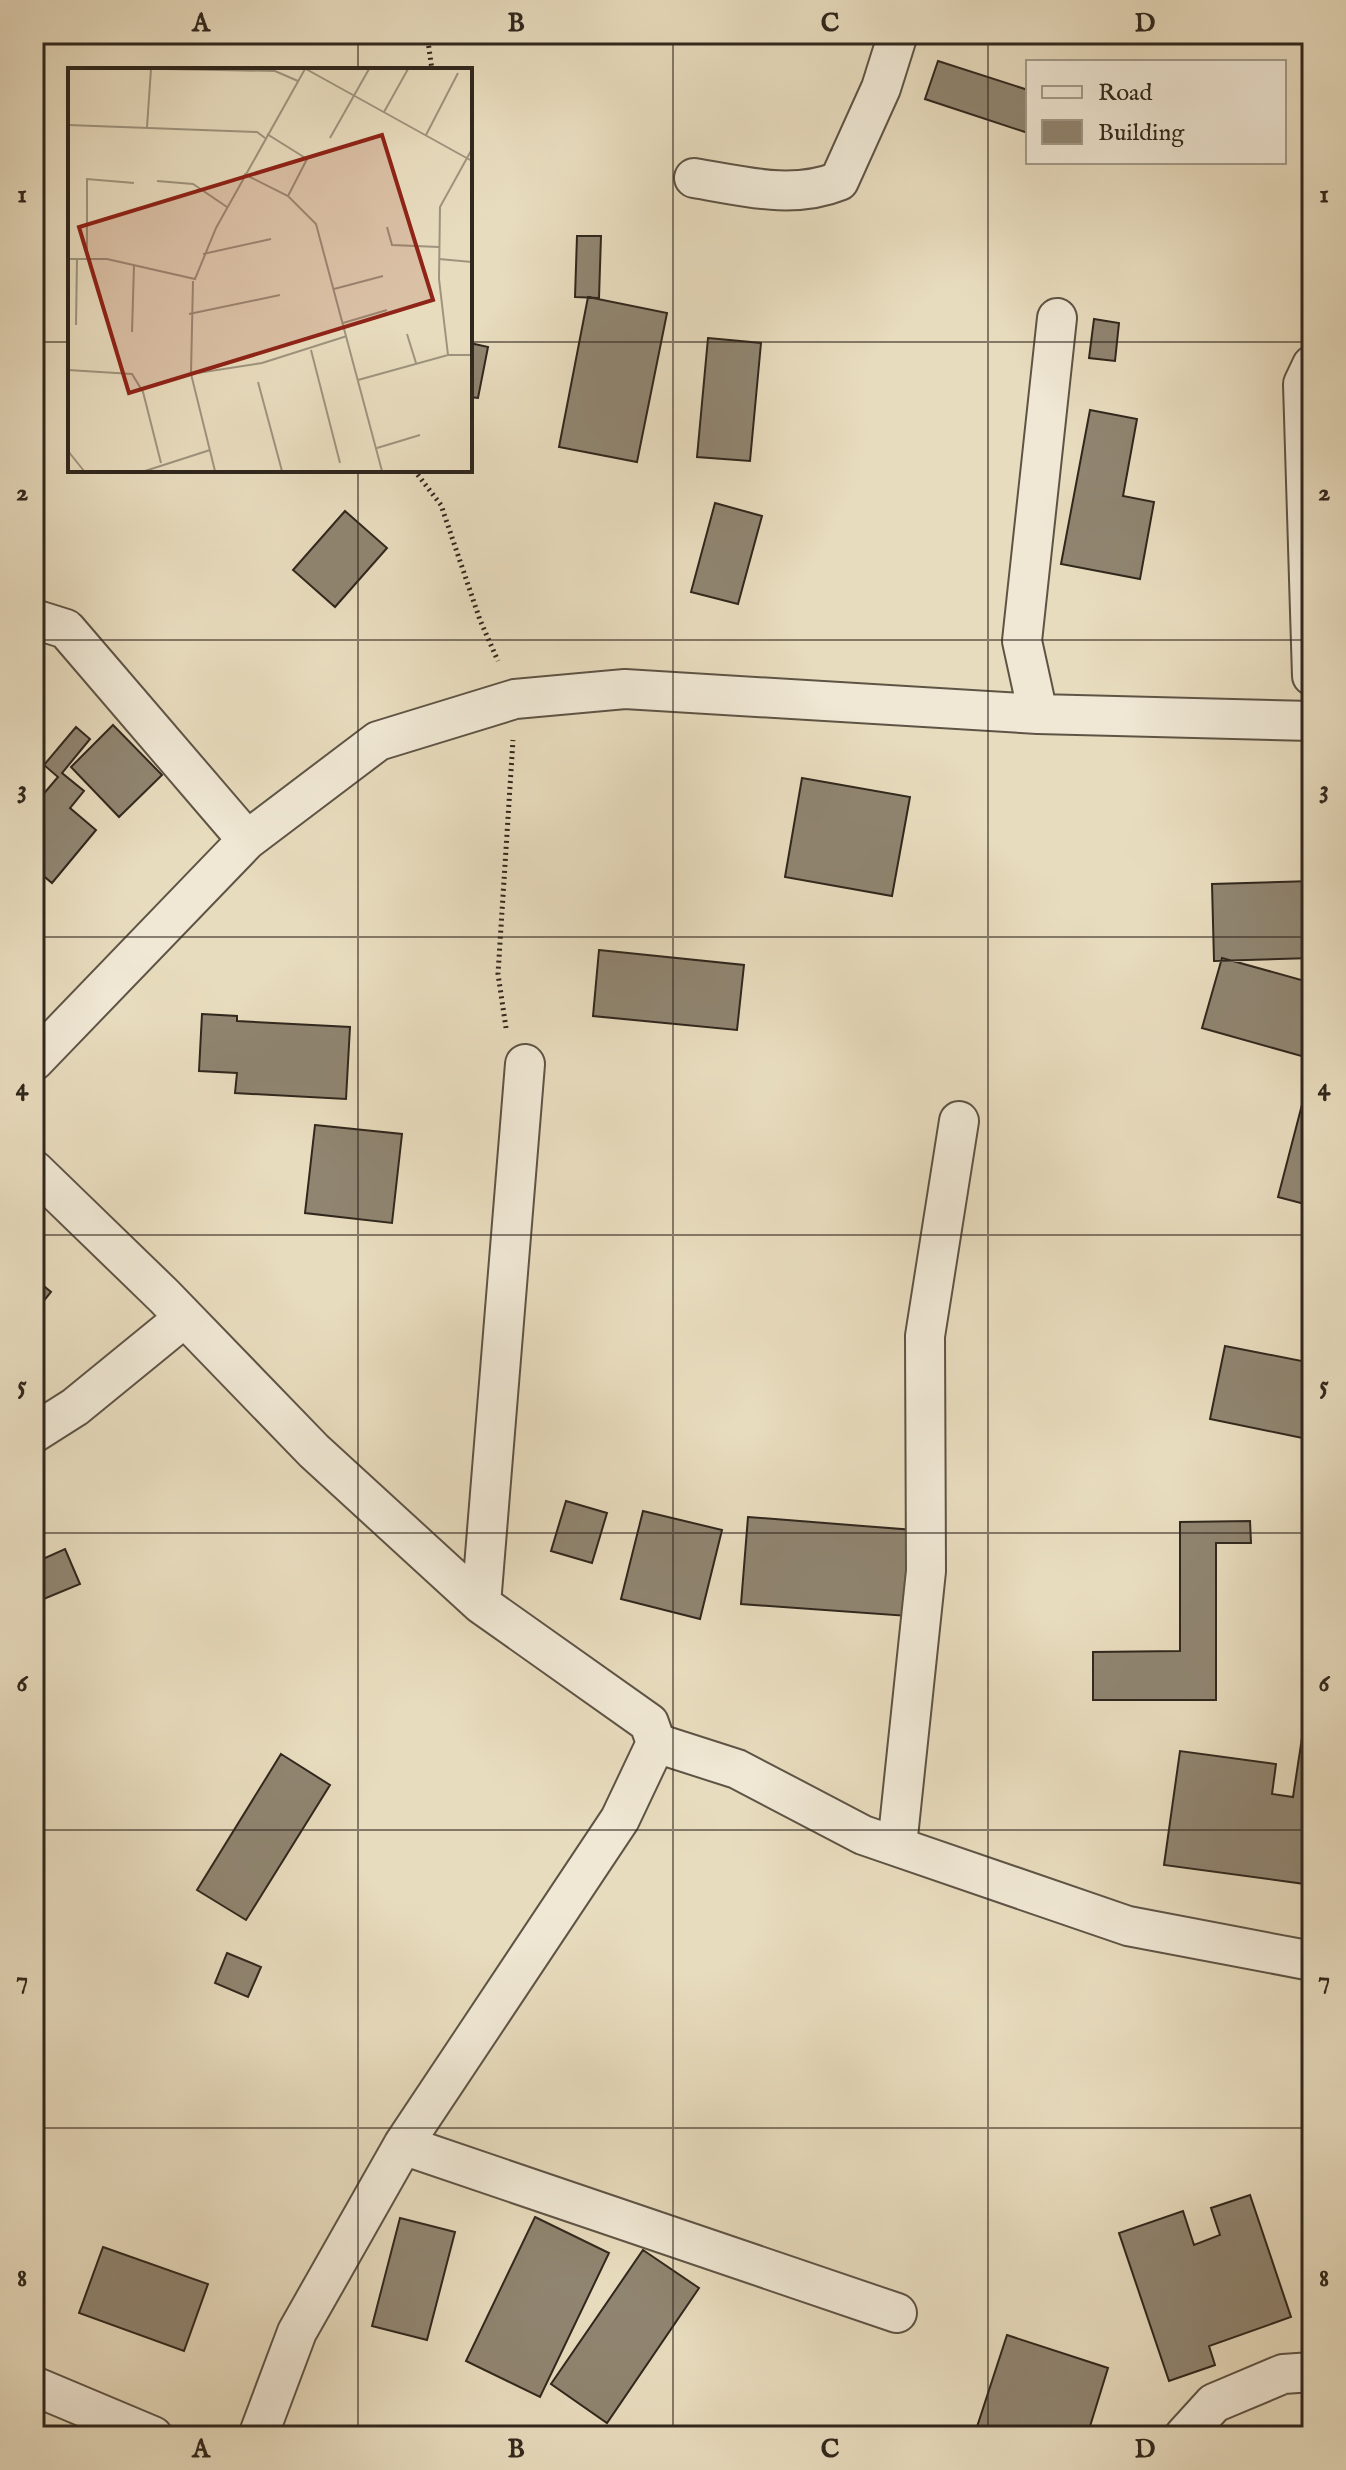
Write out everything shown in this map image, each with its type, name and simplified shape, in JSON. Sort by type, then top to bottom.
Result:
[{"type":"street","points":[[694,178],[763,190],[812,192],[839,181],[881,88],[898,34]]},
{"type":"street","points":[[1038,714],[1022,641],[1057,318]]},
{"type":"street","points":[[1312,365],[1303,384],[1312,676]]},
{"type":"street","points":[[34,619],[66,629],[247,840]]},
{"type":"street","points":[[34,1061],[247,840],[378,741],[515,699],[625,689],[1038,714],[1312,721]]},
{"type":"street","points":[[481,1604],[525,1064]]},
{"type":"street","points":[[897,1846],[926,1571],[925,1336],[959,1121]]},
{"type":"street","points":[[34,1170],[314,1451],[481,1604],[649,1723],[656,1743],[620,1819],[403,2145],[297,2332],[258,2436]]},
{"type":"street","points":[[34,1433],[75,1407],[184,1318]]},
{"type":"street","points":[[656,1743],[737,1769],[863,1835],[1128,1926],[1312,1961]]},
{"type":"street","points":[[403,2145],[897,2313]]},
{"type":"street","points":[[1184,2436],[1214,2403],[1283,2374],[1312,2372]]},
{"type":"street","points":[[34,2386],[153,2436]]},
{"type":"path","points":[[427,34],[432,68]]},
{"type":"path","points":[[416,472],[441,505],[480,620],[515,699],[508,852],[498,974],[503,1022],[525,1064]]},
{"type":"building","points":[[629,34],[655,34],[653,41]]},
{"type":"building","points":[[938,61],[1026,89],[1026,132],[925,99]]},
{"type":"building","points":[[577,236],[601,236],[599,298],[575,297]]},
{"type":"building","points":[[588,297],[667,313],[637,462],[559,447]]},
{"type":"building","points":[[1094,319],[1119,323],[1115,361],[1089,358]]},
{"type":"building","points":[[708,338],[761,343],[750,461],[697,457]]},
{"type":"building","points":[[472,343],[488,347],[478,398],[472,397]]},
{"type":"building","points":[[1090,410],[1137,419],[1123,496],[1154,502],[1140,579],[1061,564]]},
{"type":"building","points":[[715,503],[762,516],[738,604],[691,592]]},
{"type":"building","points":[[345,511],[387,548],[335,607],[293,570]]},
{"type":"building","points":[[113,725],[162,775],[119,817],[71,767]]},
{"type":"building","points":[[76,727],[90,739],[62,773],[84,791],[70,808],[96,830],[52,883],[34,868],[34,805],[58,777],[44,765]]},
{"type":"building","points":[[802,778],[910,797],[892,896],[785,877]]},
{"type":"building","points":[[1312,881],[1312,958],[1214,961],[1212,884]]},
{"type":"building","points":[[599,950],[744,965],[737,1030],[593,1016]]},
{"type":"building","points":[[1222,958],[1312,983],[1312,1059],[1202,1028]]},
{"type":"building","points":[[202,1014],[237,1016],[237,1021],[350,1027],[346,1099],[235,1093],[237,1073],[199,1071]]},
{"type":"building","points":[[1304,1097],[1312,1099],[1312,1206],[1278,1197]]},
{"type":"building","points":[[315,1125],[402,1134],[392,1223],[305,1213]]},
{"type":"building","points":[[34,1278],[51,1292],[34,1313]]},
{"type":"building","points":[[1225,1346],[1312,1363],[1312,1440],[1210,1419]]},
{"type":"building","points":[[566,1501],[607,1513],[592,1563],[551,1551]]},
{"type":"building","points":[[643,1511],[722,1530],[700,1619],[621,1599]]},
{"type":"building","points":[[748,1517],[914,1530],[908,1616],[741,1604]]},
{"type":"building","points":[[1250,1521],[1251,1543],[1216,1543],[1216,1700],[1093,1700],[1093,1652],[1180,1651],[1180,1522]]},
{"type":"building","points":[[65,1549],[80,1584],[34,1603],[34,1563]]},
{"type":"building","points":[[1303,1731],[1312,1732],[1312,1885],[1164,1865],[1180,1751],[1276,1764],[1272,1794],[1293,1797]]},
{"type":"building","points":[[281,1754],[330,1785],[246,1920],[197,1890]]},
{"type":"building","points":[[227,1953],[261,1967],[248,1997],[215,1983]]},
{"type":"building","points":[[1250,2195],[1291,2317],[1209,2346],[1215,2365],[1169,2381],[1119,2233],[1183,2211],[1194,2245],[1220,2235],[1211,2208]]},
{"type":"building","points":[[535,2217],[609,2253],[540,2397],[466,2361]]},
{"type":"building","points":[[400,2218],[455,2232],[427,2340],[372,2326]]},
{"type":"building","points":[[103,2247],[208,2284],[184,2351],[79,2313]]},
{"type":"building","points":[[643,2250],[699,2288],[607,2423],[551,2384]]},
{"type":"building","points":[[1007,2335],[1108,2368],[1087,2436],[974,2436]]}]
